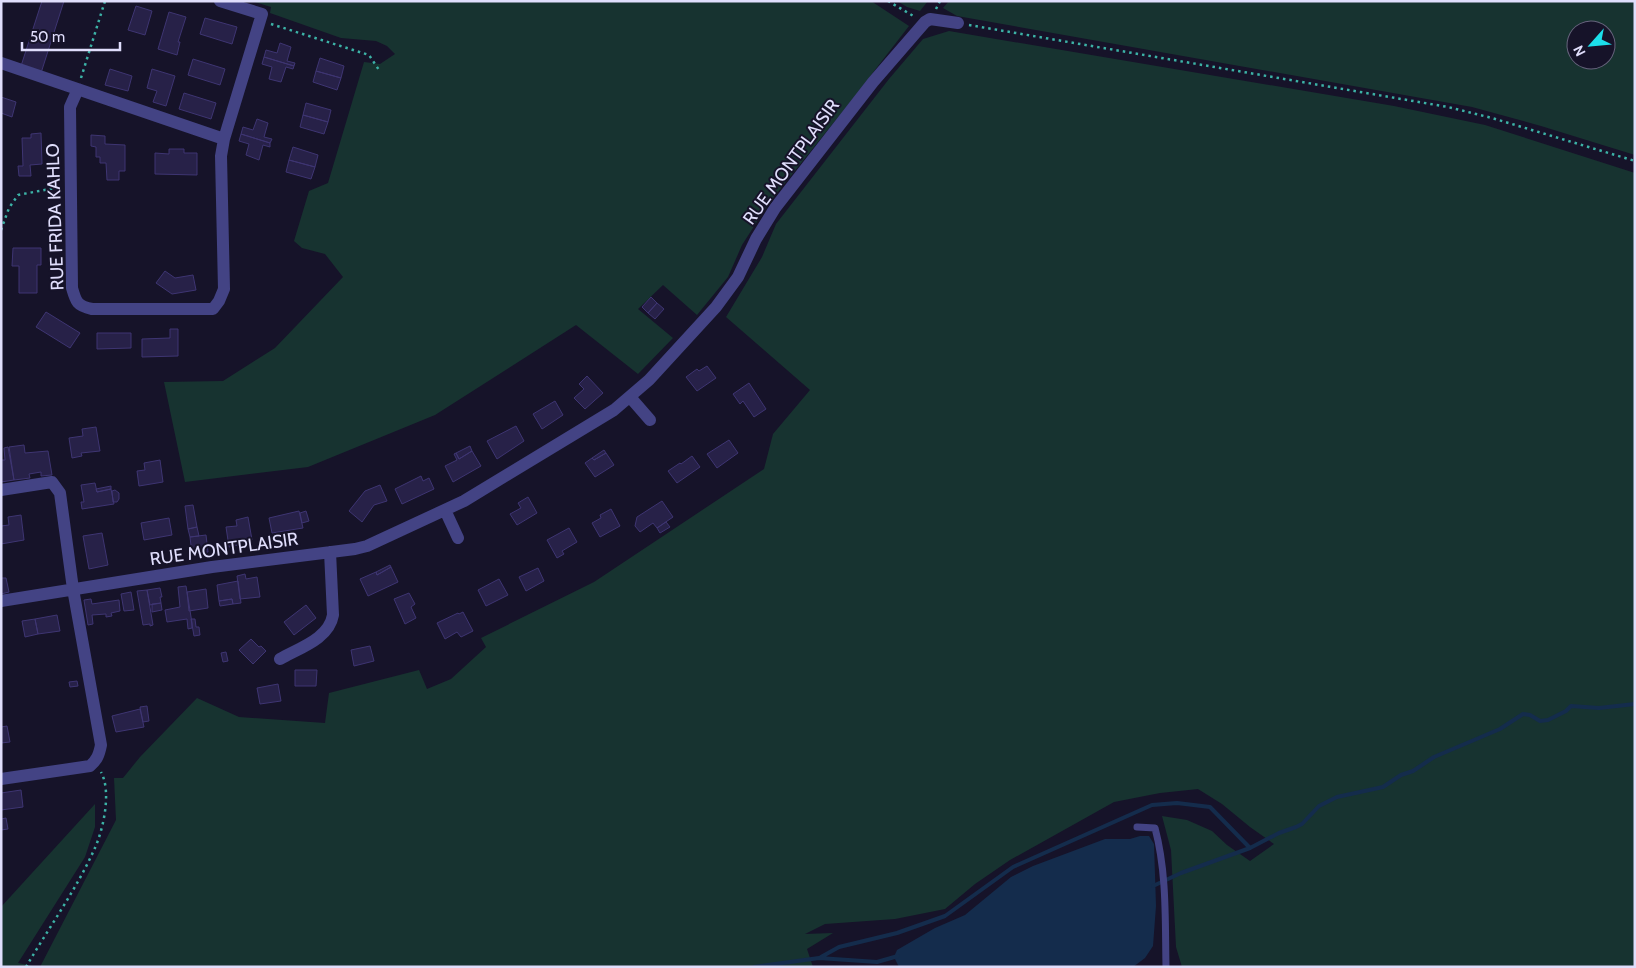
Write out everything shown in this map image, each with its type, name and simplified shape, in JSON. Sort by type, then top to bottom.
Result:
[{"type":"street","points":[[1,64],[224,139],[262,14],[220,1]]},
{"type":"street","points":[[925,22],[930,19],[958,23]]},
{"type":"street","name":"RUE MONTPLAISIR","points":[[1,601],[212,567],[367,546],[464,501],[614,410],[649,380],[729,291],[775,208],[873,82],[925,22]]},
{"type":"street","name":"RUE FRIDA KAHLO","points":[[78,89],[70,107],[72,288],[76,302],[85,308],[92,310],[213,309],[224,289],[221,156],[224,139]]},
{"type":"street","points":[[630,397],[650,420]]},
{"type":"street","points":[[1,490],[52,482],[60,494],[73,589],[101,746],[96,762],[90,766],[80,769],[1,779]]},
{"type":"street","points":[[445,510],[458,538]]},
{"type":"street","points":[[280,659],[321,636],[332,623],[330,552]]},
{"type":"lane","points":[[1137,827],[1155,828],[1160,848],[1164,891],[1166,967]]},
{"type":"path","points":[[78,89],[105,1]]},
{"type":"path","points":[[888,1],[925,22]]},
{"type":"path","points":[[260,20],[369,55],[379,70]]},
{"type":"path","points":[[958,23],[1448,107],[1492,118],[1635,161]]},
{"type":"path","points":[[1,230],[9,208],[18,196],[70,185]]},
{"type":"path","points":[[26,967],[94,850],[104,821],[106,792],[103,775],[96,762]]},
{"type":"green space","points":[[252,1],[871,1],[909,26],[769,203],[742,245],[728,277],[697,315],[663,285],[638,309],[673,338],[638,374],[576,325],[435,415],[308,467],[185,482],[164,382],[223,381],[275,348],[343,277],[325,254],[302,248],[294,241],[309,191],[328,183],[364,62],[380,64],[395,54],[387,46],[376,41],[341,38],[270,13],[271,7]]},
{"type":"green space","points":[[897,1],[928,1],[920,11],[907,7]]},
{"type":"green space","points":[[949,1],[1635,1],[1635,155],[1472,107],[957,16],[943,8]]},
{"type":"green space","points":[[949,31],[1394,106],[1485,125],[1635,173],[1635,967],[1182,967],[1176,947],[1171,850],[1162,816],[1187,820],[1212,831],[1227,845],[1250,861],[1274,844],[1222,804],[1198,789],[1160,793],[1114,802],[1010,860],[975,884],[945,909],[895,919],[825,924],[805,934],[833,933],[807,949],[813,967],[40,967],[116,820],[114,778],[123,778],[140,757],[197,698],[239,717],[325,723],[329,693],[419,670],[427,689],[451,679],[486,647],[481,638],[594,582],[764,469],[773,434],[810,390],[726,317],[762,257],[776,224],[889,79],[923,39]]},
{"type":"green space","points":[[95,804],[95,827],[85,857],[18,963],[38,967],[1,967],[1,907]]},
{"type":"water","points":[[1149,836],[1154,844],[1156,906],[1153,946],[1145,958],[1133,967],[899,967],[894,957],[897,950],[935,928],[965,915],[1011,877],[1033,866],[1105,839],[1130,839]]},
{"type":"building","points":[[42,1],[64,1],[41,73],[21,66]]},
{"type":"building","points":[[136,6],[152,11],[145,35],[128,30]]},
{"type":"building","points":[[169,12],[186,17],[178,42],[180,42],[177,55],[158,49]]},
{"type":"building","points":[[205,18],[237,27],[232,44],[200,34]]},
{"type":"building","points":[[280,43],[291,47],[287,61],[295,63],[294,66],[264,57],[266,50],[277,53]]},
{"type":"building","points":[[264,57],[294,66],[293,69],[286,67],[281,82],[269,79],[272,67],[262,64]]},
{"type":"building","points":[[320,58],[344,66],[341,78],[316,71]]},
{"type":"building","points":[[193,59],[225,69],[220,85],[188,75]]},
{"type":"building","points":[[110,69],[132,76],[128,91],[105,85]]},
{"type":"building","points":[[152,69],[175,76],[166,106],[153,102],[157,91],[147,88]]},
{"type":"building","points":[[316,71],[341,78],[337,90],[313,82]]},
{"type":"building","points":[[184,93],[216,103],[211,119],[179,109]]},
{"type":"building","points":[[1,97],[16,102],[12,117],[1,113]]},
{"type":"building","points":[[306,103],[331,110],[328,122],[303,115]]},
{"type":"building","points":[[303,115],[328,122],[324,134],[300,127]]},
{"type":"building","points":[[257,119],[268,123],[264,137],[272,139],[270,143],[241,134],[243,127],[253,130]]},
{"type":"building","points":[[41,133],[42,164],[30,165],[31,176],[19,176],[18,166],[23,166],[22,138],[31,138],[31,134]]},
{"type":"building","points":[[241,134],[270,143],[270,147],[263,145],[259,160],[246,155],[249,144],[239,141]]},
{"type":"building","points":[[91,135],[105,136],[105,144],[125,145],[125,171],[119,171],[119,180],[107,180],[106,163],[100,163],[100,157],[96,157],[96,147],[91,146]]},
{"type":"building","points":[[293,147],[318,155],[315,167],[289,160]]},
{"type":"building","points":[[169,149],[184,149],[184,153],[197,153],[197,175],[155,174],[155,153],[169,154]]},
{"type":"building","points":[[289,160],[315,167],[311,179],[286,172]]},
{"type":"building","points":[[13,248],[41,248],[41,265],[37,265],[37,293],[19,293],[19,266],[12,266]]},
{"type":"building","points":[[165,271],[175,278],[193,275],[196,290],[172,294],[156,283]]},
{"type":"building","points":[[651,297],[657,303],[648,313],[642,307]]},
{"type":"building","points":[[657,303],[664,309],[655,319],[648,313]]},
{"type":"building","points":[[46,312],[80,333],[70,348],[36,327]]},
{"type":"building","points":[[170,329],[178,329],[178,356],[142,357],[142,339],[170,338]]},
{"type":"building","points":[[97,333],[131,333],[131,348],[97,349]]},
{"type":"building","points":[[707,366],[716,378],[697,391],[686,377],[697,369],[699,371]]},
{"type":"building","points":[[587,376],[603,393],[585,409],[574,398],[584,389],[579,384]]},
{"type":"building","points":[[749,383],[766,409],[754,417],[743,401],[740,404],[733,394]]},
{"type":"building","points":[[555,401],[563,415],[542,429],[533,414]]},
{"type":"building","points":[[516,426],[524,441],[497,459],[487,441]]},
{"type":"building","points":[[96,427],[100,451],[81,453],[82,456],[72,458],[69,438],[83,436],[82,429]]},
{"type":"building","points":[[729,440],[738,453],[717,468],[707,454]]},
{"type":"building","points":[[24,445],[25,453],[48,451],[52,475],[41,476],[41,472],[29,474],[30,478],[14,480],[9,447]]},
{"type":"building","points":[[470,446],[472,451],[459,459],[456,453]]},
{"type":"building","points":[[8,447],[14,480],[1,482],[1,460],[5,460],[4,448]]},
{"type":"building","points":[[604,450],[606,453],[594,460],[592,458]]},
{"type":"building","points":[[472,451],[481,466],[453,482],[445,466],[457,460],[454,454],[456,453],[459,459]]},
{"type":"building","points":[[606,453],[614,465],[595,477],[585,463],[592,458],[594,460]]},
{"type":"building","points":[[692,456],[700,467],[677,483],[668,471]]},
{"type":"building","points":[[160,460],[163,482],[139,486],[137,471],[145,470],[144,463]]},
{"type":"building","points":[[421,476],[423,481],[429,478],[434,489],[402,504],[395,489]]},
{"type":"building","points":[[95,483],[97,492],[111,489],[114,504],[82,509],[81,502],[84,502],[81,485]]},
{"type":"building","points":[[380,485],[387,501],[374,505],[362,522],[349,511],[365,491]]},
{"type":"building","points":[[111,486],[111,489],[97,492],[96,489]]},
{"type":"building","points":[[115,490],[119,493],[119,499],[117,502],[113,502],[112,491]]},
{"type":"building","points":[[528,497],[537,513],[517,525],[510,514],[521,508],[518,503]]},
{"type":"building","points":[[662,501],[673,517],[657,528],[653,523],[640,532],[635,526],[637,517]]},
{"type":"building","points":[[193,505],[197,527],[188,529],[185,506]]},
{"type":"building","points":[[611,509],[620,526],[600,537],[592,523],[601,518],[600,515]]},
{"type":"building","points":[[299,511],[303,528],[272,533],[269,518]]},
{"type":"building","points":[[306,511],[309,521],[302,523],[300,513]]},
{"type":"building","points":[[21,515],[24,540],[1,544],[1,526],[9,525],[8,517]]},
{"type":"building","points":[[248,517],[252,540],[229,547],[226,527],[237,526],[236,520]]},
{"type":"building","points":[[169,518],[172,535],[144,540],[141,523]]},
{"type":"building","points":[[666,522],[670,527],[660,533],[657,528]]},
{"type":"building","points":[[197,527],[199,536],[190,537],[188,529]]},
{"type":"building","points":[[569,528],[577,542],[562,551],[564,554],[557,558],[547,540]]},
{"type":"building","points":[[102,533],[108,565],[89,569],[83,536]]},
{"type":"building","points":[[206,535],[208,552],[192,554],[190,537]]},
{"type":"building","points":[[390,565],[391,567],[377,575],[376,572]]},
{"type":"building","points":[[391,567],[398,582],[368,596],[360,579],[376,572],[377,575]]},
{"type":"building","points":[[538,568],[544,581],[526,591],[519,577]]},
{"type":"building","points":[[245,574],[246,579],[257,577],[260,597],[240,599],[237,576]]},
{"type":"building","points":[[1,578],[6,578],[9,592],[1,594]]},
{"type":"building","points":[[499,579],[508,595],[486,606],[478,590]]},
{"type":"building","points":[[238,581],[241,603],[233,604],[232,599],[219,601],[217,585]]},
{"type":"building","points":[[186,586],[192,623],[192,628],[188,629],[187,619],[167,622],[165,610],[180,607],[178,587]]},
{"type":"building","points":[[160,588],[161,603],[150,605],[147,590]]},
{"type":"building","points":[[206,589],[208,608],[189,611],[187,592]]},
{"type":"building","points":[[147,590],[153,625],[150,626],[150,624],[143,625],[137,591]]},
{"type":"building","points":[[131,592],[134,610],[124,611],[121,594]]},
{"type":"building","points":[[409,593],[415,604],[411,607],[416,618],[405,624],[394,599]]},
{"type":"building","points":[[91,599],[92,604],[119,600],[120,611],[111,613],[112,616],[106,617],[106,614],[92,615],[93,624],[88,625],[84,600]]},
{"type":"building","points":[[232,599],[233,604],[220,606],[219,601]]},
{"type":"building","points":[[161,603],[162,610],[152,612],[152,604]]},
{"type":"building","points":[[306,605],[316,618],[294,635],[284,622]]},
{"type":"building","points":[[463,612],[473,631],[461,637],[457,632],[445,639],[437,623]]},
{"type":"building","points":[[57,615],[60,631],[38,634],[35,619]]},
{"type":"building","points":[[35,619],[38,634],[25,637],[22,621]]},
{"type":"building","points":[[191,619],[195,619],[200,635],[194,636]]},
{"type":"building","points":[[251,639],[266,651],[253,664],[239,650]]},
{"type":"building","points":[[370,646],[374,661],[354,666],[351,650]]},
{"type":"building","points":[[226,652],[228,661],[223,662],[221,653]]},
{"type":"building","points":[[295,670],[317,670],[316,686],[295,686]]},
{"type":"building","points":[[77,681],[78,686],[70,687],[69,682]]},
{"type":"building","points":[[278,684],[281,701],[260,704],[257,688]]},
{"type":"building","points":[[147,706],[149,721],[143,722],[140,707]]},
{"type":"building","points":[[140,709],[144,727],[116,732],[112,716]]},
{"type":"building","points":[[7,726],[10,742],[1,743],[1,727]]},
{"type":"building","points":[[21,790],[23,807],[1,810],[1,793]]},
{"type":"building","points":[[6,818],[8,829],[1,830],[1,819]]},
{"type":"waterway","points":[[1153,886],[1181,873],[1250,848],[1279,833],[1296,827],[1302,824],[1319,806],[1337,797],[1383,787],[1434,757],[1500,729],[1523,714],[1530,715],[1540,721],[1548,720],[1566,711],[1571,706],[1599,708],[1635,704]]},
{"type":"waterway","points":[[821,957],[839,947],[897,933],[945,916],[1013,867],[1152,805],[1177,803],[1210,807],[1250,848]]},
{"type":"waterway","points":[[754,967],[819,958],[877,962],[898,956]]}]
